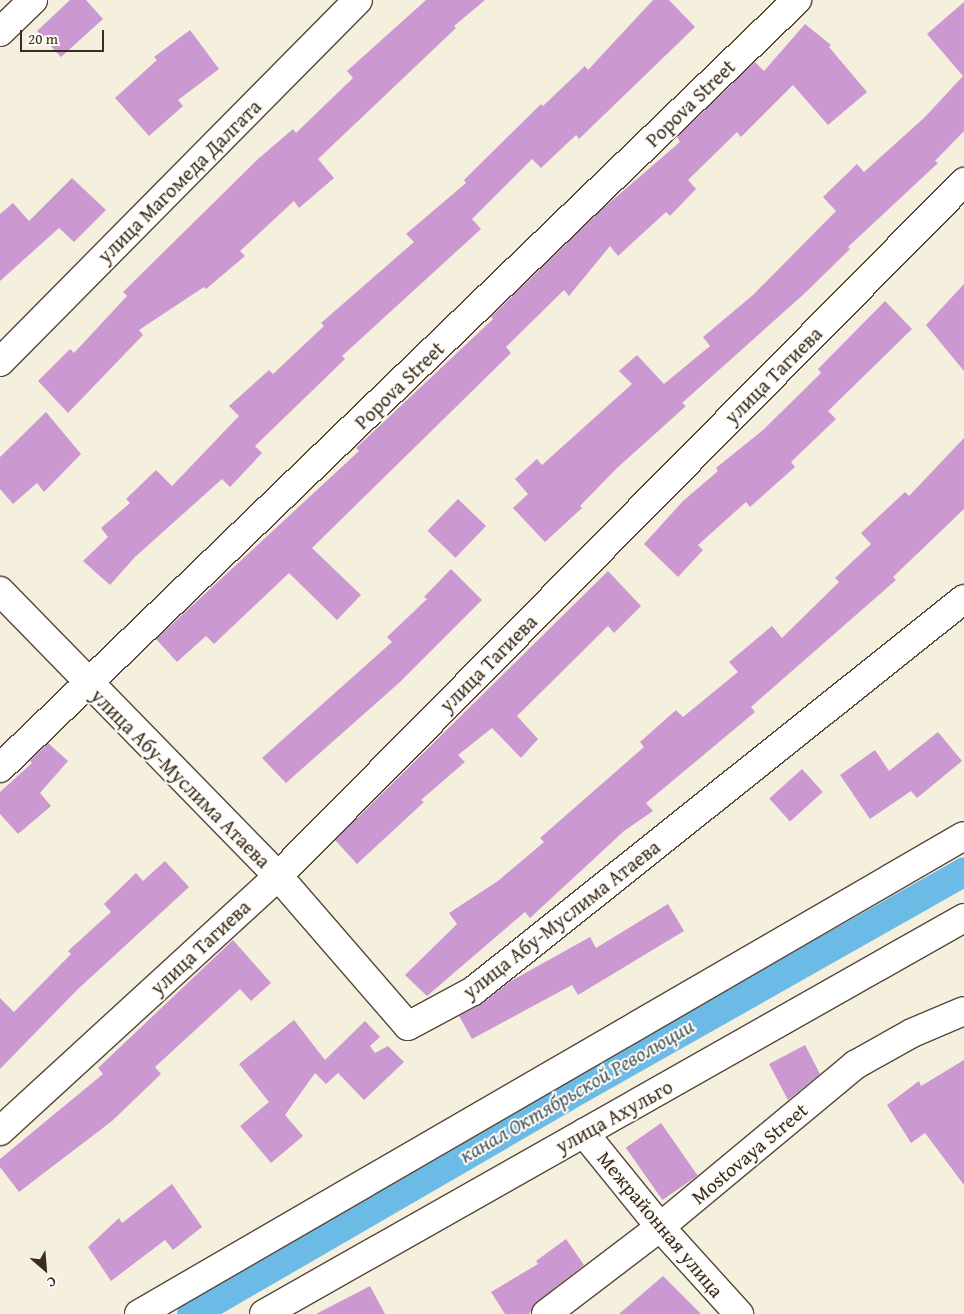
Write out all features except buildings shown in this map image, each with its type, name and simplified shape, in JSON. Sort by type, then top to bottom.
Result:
[{"type":"street","points":[[0,32],[32,0]]},
{"type":"street","name":"улица Магомеда Далгата","points":[[0,362],[358,0]]},
{"type":"street","name":"Popova Street","points":[[0,768],[89,685],[797,0]]},
{"type":"street","name":"улица Тагиева","points":[[0,1131],[278,876],[964,182]]},
{"type":"street","name":"улица Абу-Муслима Атаева","points":[[0,591],[89,685],[278,876],[408,1026],[473,991],[964,599]]},
{"type":"street","points":[[139,1314],[964,836]]},
{"type":"street","name":"улица Ахульго","points":[[264,1314],[964,918]]},
{"type":"street","name":"Mostovaya Street","points":[[546,1314],[660,1227],[855,1065],[912,1033],[964,1011]]},
{"type":"street","name":"Межрайонная улица","points":[[584,1133],[660,1227],[739,1314]]},
{"type":"waterway","name":"канал Октябрьской Революции","points":[[191,1314],[581,1088],[964,871]]}]
